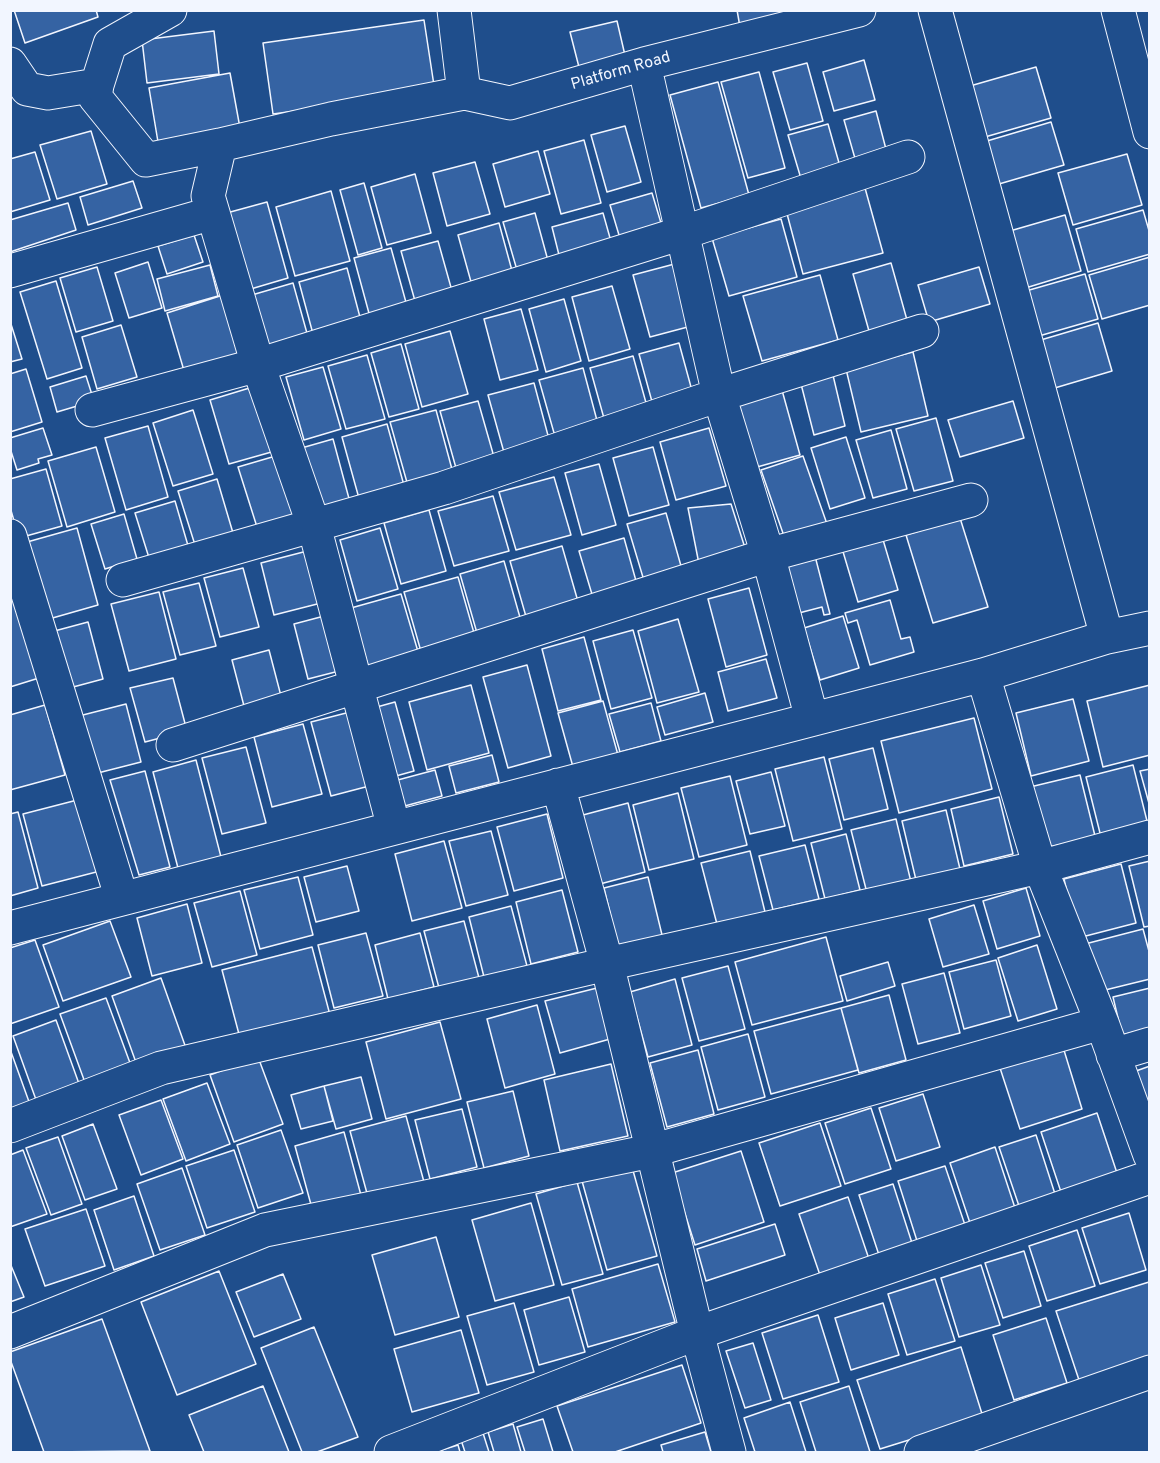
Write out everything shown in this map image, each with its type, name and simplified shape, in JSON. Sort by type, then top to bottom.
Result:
[{"type":"street","points":[[170,10],[110,44],[95,97],[146,160],[330,119],[464,93],[454,10]]},
{"type":"street","name":"Platform Road","points":[[464,93],[510,103],[644,64],[860,10]]},
{"type":"street","points":[[935,10],[1107,637]]},
{"type":"street","points":[[1118,10],[1149,132]]},
{"type":"street","points":[[10,64],[27,89],[48,93],[97,85]]},
{"type":"street","points":[[644,64],[719,395],[768,555],[812,719]]},
{"type":"street","points":[[220,145],[208,196],[258,365],[314,526],[394,828]]},
{"type":"street","points":[[92,410],[258,365],[682,233],[908,158]]},
{"type":"street","points":[[10,271],[213,213]]},
{"type":"street","points":[[123,580],[444,488],[719,395],[922,331]]},
{"type":"street","points":[[173,745],[768,555],[971,500]]},
{"type":"street","points":[[10,536],[122,899]]},
{"type":"street","points":[[10,928],[983,675],[1107,637],[1149,628]]},
{"type":"street","points":[[983,675],[1040,867],[1102,1023],[1149,1155]]},
{"type":"street","points":[[558,785],[607,964],[651,1151],[729,1452]]},
{"type":"street","points":[[10,1126],[160,1068],[607,964],[1040,867],[1149,837]]},
{"type":"street","points":[[10,1332],[265,1230],[651,1151],[1102,1023]]},
{"type":"street","points":[[1113,1055],[1149,1044]]},
{"type":"street","points":[[391,1452],[697,1333],[1149,1177]]},
{"type":"street","points":[[921,1452],[1149,1372]]},
{"type":"building","points":[[14,10],[96,10],[98,17],[25,43]]},
{"type":"building","points":[[737,10],[812,10],[740,27]]},
{"type":"building","points":[[424,20],[435,92],[273,114],[263,43]]},
{"type":"building","points":[[617,21],[627,64],[581,75],[570,32]]},
{"type":"building","points":[[214,31],[219,74],[147,83],[142,40]]},
{"type":"building","points":[[864,60],[875,100],[834,111],[823,72]]},
{"type":"building","points":[[807,63],[823,121],[790,130],[773,72]]},
{"type":"building","points":[[1036,67],[1051,118],[985,137],[970,86]]},
{"type":"building","points":[[759,72],[785,168],[748,178],[721,82]]},
{"type":"building","points":[[230,73],[240,128],[158,142],[149,88]]},
{"type":"building","points":[[718,82],[749,195],[701,208],[670,95]]},
{"type":"building","points":[[876,111],[887,153],[856,162],[844,120]]},
{"type":"building","points":[[1051,122],[1064,165],[999,184],[987,141]]},
{"type":"building","points":[[828,124],[841,170],[802,182],[788,135]]},
{"type":"building","points":[[625,126],[641,182],[607,192],[591,135]]},
{"type":"building","points":[[91,131],[107,184],[57,199],[40,145]]},
{"type":"building","points":[[584,140],[601,203],[561,214],[544,151]]},
{"type":"building","points":[[538,151],[550,194],[505,207],[493,164]]},
{"type":"building","points":[[35,152],[50,200],[10,212],[10,159]]},
{"type":"building","points":[[1127,154],[1142,205],[1073,225],[1058,173]]},
{"type":"building","points":[[475,162],[490,214],[447,226],[433,173]]},
{"type":"building","points":[[415,174],[431,233],[387,245],[371,187]]},
{"type":"building","points":[[133,181],[142,208],[88,225],[80,197]]},
{"type":"building","points":[[364,183],[382,248],[358,255],[340,190]]},
{"type":"building","points":[[865,188],[883,253],[803,274],[786,210]]},
{"type":"building","points":[[331,191],[350,261],[295,276],[276,207]]},
{"type":"building","points":[[652,193],[664,233],[622,245],[610,205]]},
{"type":"building","points":[[267,202],[288,278],[244,291],[223,214]]},
{"type":"building","points":[[68,203],[76,230],[10,252],[10,220]]},
{"type":"building","points":[[1143,210],[1150,234],[1150,254],[1088,272],[1076,229]]},
{"type":"building","points":[[535,213],[550,268],[519,277],[503,222]]},
{"type":"building","points":[[603,213],[612,245],[560,259],[552,227]]},
{"type":"building","points":[[1065,215],[1081,271],[1019,290],[1003,233]]},
{"type":"building","points":[[781,219],[797,277],[729,296],[712,238]]},
{"type":"building","points":[[499,223],[514,278],[473,289],[458,235]]},
{"type":"building","points":[[194,235],[203,262],[167,274],[158,246]]},
{"type":"building","points":[[438,241],[452,291],[415,301],[401,251]]},
{"type":"building","points":[[391,248],[407,306],[370,317],[354,258]]},
{"type":"building","points":[[1150,257],[1150,305],[1102,319],[1089,275]]},
{"type":"building","points":[[148,262],[162,308],[129,318],[115,273]]},
{"type":"building","points":[[682,262],[699,324],[650,337],[633,275]]},
{"type":"building","points":[[891,263],[907,320],[869,331],[853,274]]},
{"type":"building","points":[[210,265],[218,296],[165,311],[157,279]]},
{"type":"building","points":[[97,267],[113,321],[76,332],[60,278]]},
{"type":"building","points":[[979,267],[990,304],[929,322],[918,285]]},
{"type":"building","points":[[347,268],[361,321],[313,334],[299,282]]},
{"type":"building","points":[[1085,274],[1098,319],[1032,338],[1019,293]]},
{"type":"building","points":[[820,275],[838,340],[762,361],[743,296]]},
{"type":"building","points":[[56,281],[82,368],[47,379],[20,292]]},
{"type":"building","points":[[293,283],[310,344],[261,357],[245,297]]},
{"type":"building","points":[[612,286],[630,349],[589,361],[572,297]]},
{"type":"building","points":[[223,295],[242,356],[185,374],[167,313]]},
{"type":"building","points":[[564,299],[581,361],[546,372],[529,309]]},
{"type":"building","points":[[521,309],[538,370],[500,380],[484,319]]},
{"type":"building","points":[[10,321],[22,359],[10,362]]},
{"type":"building","points":[[1098,323],[1112,371],[1048,390],[1034,342]]},
{"type":"building","points":[[121,325],[137,377],[97,389],[82,337]]},
{"type":"building","points":[[450,331],[468,394],[422,407],[405,344]]},
{"type":"building","points":[[679,343],[694,398],[654,409],[639,354]]},
{"type":"building","points":[[401,344],[419,409],[389,417],[371,353]]},
{"type":"building","points":[[913,352],[928,416],[861,432],[846,369]]},
{"type":"building","points":[[367,355],[385,419],[346,429],[328,366]]},
{"type":"building","points":[[633,356],[648,410],[605,422],[590,368]]},
{"type":"building","points":[[323,367],[341,429],[304,440],[286,377]]},
{"type":"building","points":[[583,368],[599,428],[556,440],[539,380]]},
{"type":"building","points":[[26,369],[42,422],[10,432],[10,374]]},
{"type":"building","points":[[832,371],[845,426],[814,435],[800,380]]},
{"type":"building","points":[[86,376],[94,401],[57,412],[50,387]]},
{"type":"building","points":[[534,383],[550,443],[505,456],[488,395]]},
{"type":"building","points":[[780,383],[800,455],[750,469],[731,396]]},
{"type":"building","points":[[256,386],[275,451],[229,464],[210,400]]},
{"type":"building","points":[[478,401],[494,457],[456,468],[440,411]]},
{"type":"building","points":[[1013,401],[1024,438],[960,457],[948,420]]},
{"type":"building","points":[[193,410],[213,474],[173,486],[153,423]]},
{"type":"building","points":[[436,410],[453,473],[408,486],[390,422]]},
{"type":"building","points":[[936,418],[953,481],[914,491],[896,429]]},
{"type":"building","points":[[387,424],[405,489],[360,502],[342,437]]},
{"type":"building","points":[[148,426],[168,497],[126,510],[105,438]]},
{"type":"building","points":[[43,428],[52,455],[38,459],[39,463],[17,470],[10,448],[10,438]]},
{"type":"building","points":[[709,428],[726,486],[676,500],[660,442]]},
{"type":"building","points":[[891,430],[907,489],[873,498],[856,440]]},
{"type":"building","points":[[846,437],[865,498],[830,509],[811,448]]},
{"type":"building","points":[[333,439],[351,506],[317,516],[298,449]]},
{"type":"building","points":[[96,447],[115,512],[67,527],[48,461]]},
{"type":"building","points":[[653,447],[669,505],[629,516],[613,458]]},
{"type":"building","points":[[279,455],[297,515],[257,527],[238,467]]},
{"type":"building","points":[[803,456],[827,524],[785,539],[761,470]]},
{"type":"building","points":[[599,464],[616,525],[582,535],[565,473]]},
{"type":"building","points":[[46,469],[62,526],[19,538],[10,507],[10,479]]},
{"type":"building","points":[[554,477],[571,535],[516,550],[499,492]]},
{"type":"building","points":[[217,479],[233,533],[195,545],[178,491]]},
{"type":"building","points":[[493,496],[509,551],[454,566],[438,511]]},
{"type":"building","points":[[175,501],[189,549],[150,561],[135,513]]},
{"type":"building","points":[[731,504],[746,551],[699,564],[688,508]]},
{"type":"building","points":[[429,510],[446,571],[401,584],[384,523]]},
{"type":"building","points":[[666,513],[683,573],[645,584],[627,524]]},
{"type":"building","points":[[124,514],[137,559],[105,569],[91,524]]},
{"type":"building","points":[[960,518],[988,607],[933,623],[906,535]]},
{"type":"building","points":[[77,528],[98,605],[42,621],[20,544]]},
{"type":"building","points":[[380,528],[398,589],[357,601],[340,540]]},
{"type":"building","points":[[881,533],[898,590],[858,602],[841,545]]},
{"type":"building","points":[[624,538],[638,588],[594,601],[579,551]]},
{"type":"building","points":[[562,546],[579,605],[527,620],[510,561]]},
{"type":"building","points":[[311,550],[325,602],[274,615],[261,563]]},
{"type":"building","points":[[783,551],[815,556],[830,614],[824,615],[822,607],[799,613]]},
{"type":"building","points":[[504,561],[523,628],[479,640],[460,574]]},
{"type":"building","points":[[243,568],[259,627],[220,637],[204,578]]},
{"type":"building","points":[[458,577],[476,640],[422,655],[404,592]]},
{"type":"building","points":[[10,582],[39,678],[10,687]]},
{"type":"building","points":[[199,583],[216,646],[180,655],[163,592]]},
{"type":"building","points":[[749,588],[767,655],[726,667],[708,599]]},
{"type":"building","points":[[159,592],[176,659],[129,671],[111,604]]},
{"type":"building","points":[[401,594],[419,655],[369,669],[351,608]]},
{"type":"building","points":[[890,600],[901,639],[910,637],[914,652],[870,665],[857,620],[848,623],[845,613]]},
{"type":"building","points":[[328,615],[343,670],[308,679],[294,624]]},
{"type":"building","points":[[843,616],[859,668],[820,680],[804,628]]},
{"type":"building","points":[[678,619],[699,692],[657,703],[638,631]]},
{"type":"building","points":[[88,622],[103,679],[62,690],[47,633]]},
{"type":"building","points":[[633,630],[652,698],[611,709],[593,641]]},
{"type":"building","points":[[584,637],[601,700],[558,711],[542,649]]},
{"type":"building","points":[[269,650],[281,696],[244,706],[232,660]]},
{"type":"building","points":[[766,659],[777,698],[728,711],[718,672]]},
{"type":"building","points":[[527,665],[551,756],[508,768],[483,677]]},
{"type":"building","points":[[173,678],[187,731],[145,742],[130,688]]},
{"type":"building","points":[[471,685],[489,753],[427,770],[409,702]]},
{"type":"building","points":[[1150,685],[1150,755],[1103,767],[1087,701]]},
{"type":"building","points":[[705,693],[713,722],[665,735],[657,707]]},
{"type":"building","points":[[1073,699],[1089,761],[1031,776],[1016,713]]},
{"type":"building","points":[[603,701],[618,755],[573,767],[558,713]]},
{"type":"building","points":[[395,702],[414,771],[385,779],[366,710]]},
{"type":"building","points":[[651,703],[661,741],[620,752],[609,714]]},
{"type":"building","points":[[126,704],[141,762],[90,775],[75,717]]},
{"type":"building","points":[[45,705],[65,775],[10,790],[10,715]]},
{"type":"building","points":[[354,711],[373,785],[331,796],[311,722]]},
{"type":"building","points":[[974,718],[992,789],[899,813],[881,741]]},
{"type":"building","points":[[303,724],[322,794],[272,807],[254,737]]},
{"type":"building","points":[[246,747],[266,823],[222,834],[202,758]]},
{"type":"building","points":[[873,748],[888,809],[844,820],[829,759]]},
{"type":"building","points":[[492,755],[499,782],[456,793],[449,766]]},
{"type":"building","points":[[824,757],[842,829],[793,841],[775,769]]},
{"type":"building","points":[[196,760],[221,857],[178,868],[153,772]]},
{"type":"building","points":[[1133,765],[1148,825],[1101,837],[1086,777]]},
{"type":"building","points":[[1150,769],[1150,807],[1140,771]]},
{"type":"building","points":[[435,770],[442,796],[401,807],[394,781]]},
{"type":"building","points":[[145,771],[170,867],[139,875],[110,780]]},
{"type":"building","points":[[771,772],[785,826],[750,834],[736,781]]},
{"type":"building","points":[[1080,775],[1095,836],[1046,848],[1030,787]]},
{"type":"building","points":[[730,776],[747,845],[699,857],[681,788]]},
{"type":"building","points":[[678,793],[694,859],[649,870],[633,805]]},
{"type":"building","points":[[999,797],[1013,854],[964,866],[951,809]]},
{"type":"building","points":[[85,798],[104,870],[42,886],[23,814]]},
{"type":"building","points":[[628,803],[645,872],[600,884],[583,815]]},
{"type":"building","points":[[946,810],[960,869],[916,880],[902,821]]},
{"type":"building","points":[[18,812],[38,888],[10,896],[10,814]]},
{"type":"building","points":[[547,814],[563,878],[514,891],[497,827]]},
{"type":"building","points":[[896,819],[911,882],[867,893],[851,830]]},
{"type":"building","points":[[491,831],[508,895],[466,906],[449,841]]},
{"type":"building","points":[[846,834],[860,890],[825,899],[811,843]]},
{"type":"building","points":[[444,841],[462,908],[412,921],[395,854]]},
{"type":"building","points":[[805,845],[819,899],[773,910],[759,856]]},
{"type":"building","points":[[750,851],[766,916],[718,928],[701,863]]},
{"type":"building","points":[[1150,861],[1150,926],[1144,927],[1129,866]]},
{"type":"building","points":[[1121,864],[1136,923],[1078,938],[1064,879]]},
{"type":"building","points":[[347,866],[359,911],[316,922],[304,877]]},
{"type":"building","points":[[298,877],[313,935],[260,949],[244,890]]},
{"type":"building","points":[[648,877],[663,939],[619,951],[604,888]]},
{"type":"building","points":[[1026,888],[1040,936],[997,949],[983,901]]},
{"type":"building","points":[[562,890],[578,952],[531,964],[516,902]]},
{"type":"building","points":[[240,891],[257,955],[212,967],[194,903]]},
{"type":"building","points":[[187,904],[202,963],[152,976],[137,918]]},
{"type":"building","points":[[974,905],[989,954],[943,967],[929,919]]},
{"type":"building","points":[[511,906],[527,966],[484,977],[469,917]]},
{"type":"building","points":[[110,921],[131,977],[63,1001],[43,945]]},
{"type":"building","points":[[464,921],[479,978],[439,988],[424,931]]},
{"type":"building","points":[[1143,929],[1150,955],[1150,979],[1097,992],[1085,944]]},
{"type":"building","points":[[366,933],[383,996],[334,1008],[318,945]]},
{"type":"building","points":[[420,933],[434,987],[388,999],[375,945]]},
{"type":"building","points":[[826,937],[843,1001],[752,1025],[735,962]]},
{"type":"building","points":[[35,940],[59,1007],[10,1024],[10,948]]},
{"type":"building","points":[[1037,945],[1057,1009],[1018,1021],[998,958]]},
{"type":"building","points":[[312,947],[330,1015],[240,1038],[222,970]]},
{"type":"building","points":[[996,960],[1011,1016],[964,1029],[949,972]]},
{"type":"building","points":[[888,962],[895,986],[847,1001],[840,976]]},
{"type":"building","points":[[728,966],[745,1029],[699,1041],[682,978]]},
{"type":"building","points":[[944,973],[960,1033],[918,1044],[902,984]]},
{"type":"building","points":[[161,978],[187,1051],[138,1068],[112,996]]},
{"type":"building","points":[[675,979],[692,1045],[648,1057],[630,992]]},
{"type":"building","points":[[597,988],[610,1039],[560,1053],[545,1001]]},
{"type":"building","points":[[1150,988],[1150,1028],[1122,1035],[1113,997]]},
{"type":"building","points":[[889,995],[906,1060],[859,1073],[841,1008]]},
{"type":"building","points":[[106,998],[133,1071],[87,1088],[60,1014]]},
{"type":"building","points":[[537,1005],[555,1074],[505,1088],[487,1019]]},
{"type":"building","points":[[841,1008],[858,1070],[771,1094],[754,1031]]},
{"type":"building","points":[[56,1020],[82,1092],[39,1108],[13,1036]]},
{"type":"building","points":[[440,1022],[461,1099],[386,1119],[366,1042]]},
{"type":"building","points":[[748,1034],[765,1097],[718,1110],[701,1047]]},
{"type":"building","points":[[1063,1047],[1082,1109],[1020,1129],[1000,1068]]},
{"type":"building","points":[[10,1049],[32,1110],[10,1118]]},
{"type":"building","points":[[698,1050],[714,1114],[667,1127],[650,1063]]},
{"type":"building","points":[[258,1057],[283,1124],[234,1142],[210,1075]]},
{"type":"building","points":[[611,1064],[628,1136],[560,1151],[544,1080]]},
{"type":"building","points":[[1150,1066],[1150,1102],[1146,1103],[1136,1071]]},
{"type":"building","points":[[361,1077],[372,1119],[336,1129],[324,1086]]},
{"type":"building","points":[[207,1083],[230,1144],[186,1161],[163,1099]]},
{"type":"building","points":[[324,1086],[333,1121],[301,1129],[291,1095]]},
{"type":"building","points":[[513,1091],[529,1156],[484,1168],[467,1102]]},
{"type":"building","points":[[923,1094],[940,1147],[896,1161],[879,1108]]},
{"type":"building","points":[[161,1100],[183,1159],[141,1175],[119,1115]]},
{"type":"building","points":[[871,1108],[891,1169],[845,1184],[825,1123]]},
{"type":"building","points":[[462,1109],[477,1167],[430,1179],[415,1120]]},
{"type":"building","points":[[1097,1113],[1117,1173],[1061,1192],[1041,1132]]},
{"type":"building","points":[[406,1116],[424,1182],[368,1197],[350,1131]]},
{"type":"building","points":[[820,1123],[841,1186],[780,1206],[759,1143]]},
{"type":"building","points":[[93,1124],[117,1189],[85,1200],[62,1136]]},
{"type":"building","points":[[281,1130],[303,1193],[258,1208],[237,1145]]},
{"type":"building","points":[[344,1132],[362,1199],[313,1212],[295,1146]]},
{"type":"building","points":[[1036,1135],[1055,1194],[1019,1206],[999,1147]]},
{"type":"building","points":[[58,1137],[82,1204],[51,1215],[26,1148]]},
{"type":"building","points":[[995,1147],[1016,1211],[971,1226],[950,1163]]},
{"type":"building","points":[[23,1150],[47,1214],[10,1227],[10,1155]]},
{"type":"building","points":[[234,1150],[255,1212],[207,1228],[186,1166]]},
{"type":"building","points":[[741,1151],[764,1222],[695,1245],[672,1173]]},
{"type":"building","points":[[945,1166],[966,1228],[918,1244],[898,1181]]},
{"type":"building","points":[[632,1167],[657,1256],[607,1270],[582,1181]]},
{"type":"building","points":[[182,1168],[205,1235],[160,1250],[137,1184]]},
{"type":"building","points":[[577,1182],[603,1274],[562,1285],[536,1194]]},
{"type":"building","points":[[893,1184],[912,1243],[879,1255],[859,1195]]},
{"type":"building","points":[[134,1196],[154,1256],[114,1270],[94,1210]]},
{"type":"building","points":[[848,1197],[870,1262],[821,1278],[799,1214]]},
{"type":"building","points":[[531,1203],[554,1285],[495,1301],[472,1220]]},
{"type":"building","points":[[86,1209],[105,1266],[45,1286],[25,1229]]},
{"type":"building","points":[[1129,1213],[1146,1270],[1100,1284],[1082,1228]]},
{"type":"building","points":[[775,1224],[785,1255],[706,1281],[697,1249]]},
{"type":"building","points":[[1077,1230],[1095,1286],[1047,1301],[1029,1246]]},
{"type":"building","points":[[436,1237],[459,1317],[395,1335],[372,1255]]},
{"type":"building","points":[[1024,1251],[1041,1306],[1003,1318],[985,1263]]},
{"type":"building","points":[[10,1263],[24,1297],[10,1302]]},
{"type":"building","points":[[658,1264],[675,1322],[588,1347],[572,1289]]},
{"type":"building","points":[[981,1265],[1000,1325],[959,1337],[941,1278]]},
{"type":"building","points":[[219,1271],[256,1364],[177,1395],[141,1302]]},
{"type":"building","points":[[283,1274],[301,1319],[254,1337],[236,1292]]},
{"type":"building","points":[[935,1279],[955,1341],[907,1355],[888,1294]]},
{"type":"building","points":[[1149,1282],[1150,1358],[1079,1380],[1056,1311]]},
{"type":"building","points":[[569,1297],[585,1352],[539,1365],[524,1310]]},
{"type":"building","points":[[514,1303],[534,1372],[487,1385],[467,1316]]},
{"type":"building","points":[[883,1303],[899,1355],[851,1370],[835,1318]]},
{"type":"building","points":[[818,1315],[839,1382],[783,1399],[762,1333]]},
{"type":"building","points":[[1046,1318],[1067,1383],[1014,1400],[993,1335]]},
{"type":"building","points":[[102,1319],[150,1451],[44,1452],[10,1359],[10,1352]]},
{"type":"building","points":[[314,1327],[358,1437],[317,1452],[302,1452],[261,1348]]},
{"type":"building","points":[[461,1330],[479,1393],[412,1412],[394,1349]]},
{"type":"building","points":[[753,1343],[771,1400],[745,1408],[726,1351]]},
{"type":"building","points":[[961,1347],[983,1417],[880,1449],[857,1380]]},
{"type":"building","points":[[682,1365],[701,1423],[615,1452],[573,1452],[557,1406]]},
{"type":"building","points":[[263,1386],[289,1452],[204,1452],[189,1415]]},
{"type":"building","points":[[849,1386],[870,1452],[816,1452],[800,1402]]},
{"type":"building","points":[[790,1402],[806,1452],[755,1452],[744,1418]]},
{"type":"building","points":[[543,1419],[553,1452],[525,1452],[517,1427]]},
{"type":"building","points":[[513,1424],[521,1452],[494,1452],[488,1432]]},
{"type":"building","points":[[705,1432],[711,1452],[663,1452],[661,1445]]},
{"type":"building","points":[[483,1433],[489,1452],[465,1452],[461,1440]]},
{"type":"building","points":[[458,1445],[460,1452],[435,1452]]}]
